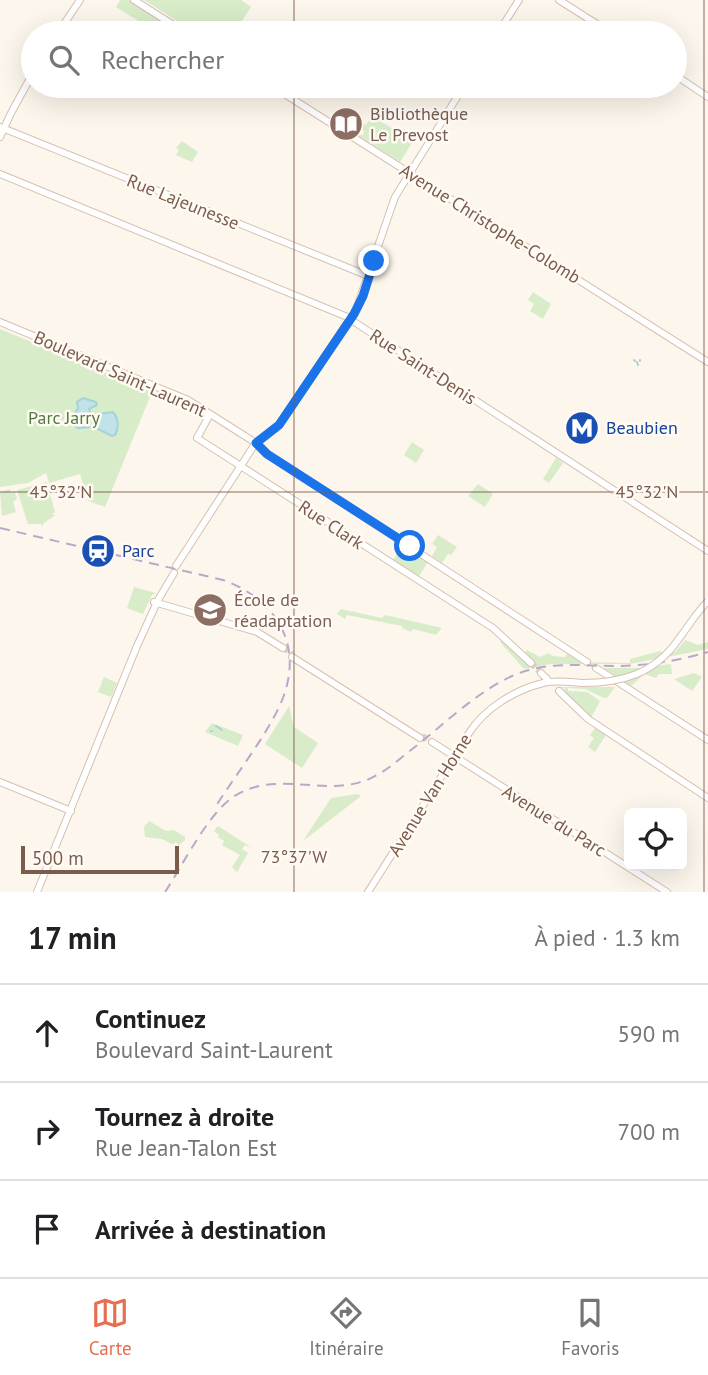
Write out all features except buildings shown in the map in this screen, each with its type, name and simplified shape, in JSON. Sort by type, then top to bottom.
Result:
[{"type":"main road","points":[[134,0],[169,21]]},
{"type":"main road","points":[[139,0],[171,21]]},
{"type":"main road","points":[[506,21],[519,0]]},
{"type":"main road","points":[[559,0],[592,21]]},
{"type":"main road","points":[[66,21],[79,1]]},
{"type":"main road","points":[[687,83],[708,97]]},
{"type":"main road","points":[[0,137],[2,128],[21,94]]},
{"type":"main road","name":"Avenue Christophe-Colomb","points":[[291,98],[708,362]]},
{"type":"main road","points":[[349,319],[394,198],[456,98]]},
{"type":"main road","name":"Rue Lajeunesse","points":[[2,128],[366,275]]},
{"type":"main road","name":"Rue Saint-Denis","points":[[0,174],[349,319],[708,551]]},
{"type":"main road","points":[[35,892],[155,604],[240,466],[255,444],[279,425],[349,319],[363,296],[381,235]]},
{"type":"main road","name":"Boulevard Saint-Laurent","points":[[0,324],[185,399],[587,662]]},
{"type":"main road","name":"Boulevard Saint-Laurent","points":[[0,324],[181,401],[208,418],[197,439]]},
{"type":"main road","name":"Rue Clark","points":[[197,439],[494,628],[531,663]]},
{"type":"main road","name":"Avenue Van Horne","points":[[369,892],[453,757],[482,717],[506,698],[537,685],[552,682],[582,684],[622,681],[653,667],[669,653],[708,603]]},
{"type":"main road","points":[[155,604],[253,631],[283,650]]},
{"type":"main road","points":[[292,655],[421,737]]},
{"type":"main road","points":[[596,668],[708,740]]},
{"type":"main road","points":[[541,673],[547,679]]},
{"type":"main road","points":[[559,691],[600,728],[708,798]]},
{"type":"main road","name":"Avenue du Parc","points":[[431,743],[667,892]]},
{"type":"main road","points":[[0,784],[68,811]]},
{"type":"green space","points":[[120,0],[129,0],[162,21],[139,21],[116,7]]},
{"type":"green space","points":[[144,0],[241,0],[251,7],[242,21],[177,21]]},
{"type":"green space","points":[[372,116],[413,141],[400,162],[357,135],[363,135],[364,131],[359,126],[361,123],[366,125]]},
{"type":"green space","points":[[182,141],[198,152],[192,162],[176,155],[179,150],[176,148]]},
{"type":"green space","points":[[533,292],[551,304],[543,319],[530,311],[534,304],[528,300]]},
{"type":"green space","name":"Parc Jarry","points":[[0,329],[152,392],[105,507],[88,501],[80,474],[49,483],[46,473],[28,483],[0,487]]},
{"type":"green space","points":[[412,442],[424,450],[416,463],[404,455]]},
{"type":"green space","points":[[556,458],[563,463],[549,483],[543,479]]},
{"type":"green space","points":[[47,482],[55,512],[52,514],[55,515],[42,527],[41,524],[28,524],[17,490]]},
{"type":"green space","points":[[478,484],[493,494],[485,507],[468,496]]},
{"type":"green space","points":[[10,489],[11,493],[15,492],[17,499],[13,502],[16,512],[2,516],[0,492]]},
{"type":"green space","points":[[438,535],[457,547],[442,563],[432,556],[437,547],[432,544]]},
{"type":"green space","points":[[403,546],[428,562],[419,576],[393,560]]},
{"type":"green space","points":[[134,587],[156,593],[152,595],[143,614],[127,608]]},
{"type":"green space","points":[[341,609],[382,618],[385,615],[442,628],[436,635],[413,629],[411,632],[402,626],[347,615],[345,619],[337,614]]},
{"type":"green space","points":[[503,639],[534,662],[525,653],[527,650],[540,657],[549,653],[552,656],[565,657],[568,652],[583,662],[630,663],[630,659],[660,651],[675,652],[685,640],[698,645],[708,642],[708,649],[630,664],[551,664],[524,669],[500,642]]},
{"type":"green space","points":[[671,664],[672,674],[659,674],[656,678],[644,674],[631,686],[604,668],[641,668]]},
{"type":"green space","points":[[694,673],[702,677],[692,691],[674,679]]},
{"type":"green space","points":[[104,677],[117,683],[111,697],[98,692]]},
{"type":"green space","points":[[552,687],[615,687],[607,698],[585,689],[568,688],[568,691],[573,691],[572,694],[574,691],[587,692],[600,701],[591,718],[563,691],[565,688]]},
{"type":"green space","points":[[289,706],[294,727],[318,743],[302,768],[265,744]]},
{"type":"green space","points":[[212,723],[243,735],[238,746],[205,732]]},
{"type":"green space","points":[[595,728],[606,735],[595,752],[588,747],[594,738],[590,735]]},
{"type":"green space","points":[[357,794],[361,796],[303,841],[331,798]]},
{"type":"green space","points":[[149,821],[166,831],[174,830],[185,837],[185,840],[179,845],[176,842],[172,844],[162,839],[145,837],[144,827]]},
{"type":"green space","points":[[218,826],[252,848],[245,845],[242,849],[248,853],[237,872],[232,867],[240,855],[222,845],[224,841],[219,835],[214,831],[212,833]]},
{"type":"water","points":[[83,398],[96,402],[97,405],[89,409],[91,415],[113,412],[118,424],[115,435],[94,427],[78,428],[71,423],[78,408],[77,402]]},
{"type":"waterway","points":[[216,726],[222,730]]},
{"type":"tunnel","points":[[283,648],[292,654]]},
{"type":"tunnel","points":[[531,663],[541,673]]},
{"type":"tunnel","points":[[422,736],[432,742]]},
{"type":"railway","points":[[0,528],[223,580],[241,588],[269,610],[279,624],[290,657],[284,695],[262,737],[216,806]]},
{"type":"railway","points":[[165,892],[214,816],[233,797],[249,789],[282,784],[333,786],[367,780],[390,766],[482,693],[529,670],[561,665],[649,664],[708,652]]},
{"type":"place","name":"Bibliothèque Le Prevost","points":[[346,124]]},
{"type":"place","name":"Beaubien","points":[[582,428]]},
{"type":"place","name":"Parc","points":[[98,551]]},
{"type":"place","name":"École de réadaptation","points":[[210,610]]},
{"type":"route","points":[[374,261],[354,314],[279,425],[256,443],[267,454],[410,546]]}]
